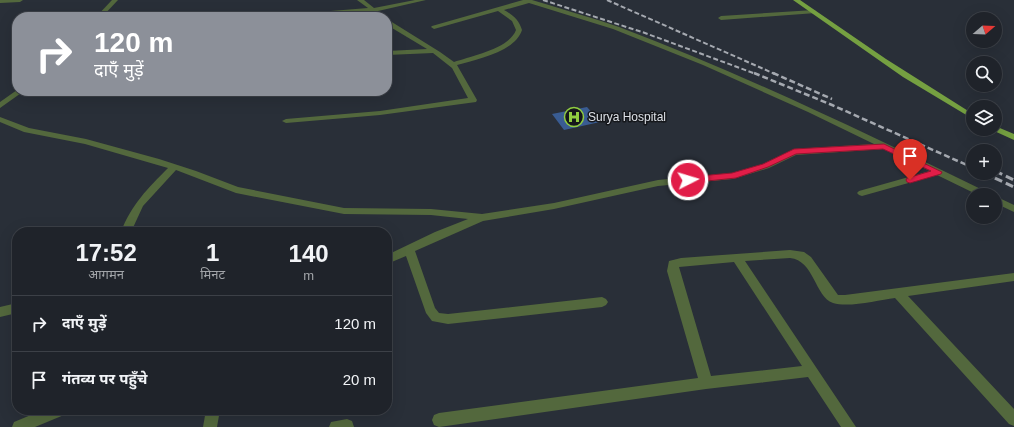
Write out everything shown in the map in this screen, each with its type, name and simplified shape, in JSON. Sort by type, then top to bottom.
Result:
[{"type":"main road","points":[[796,0],[932,93],[966,112]]},
{"type":"main road","points":[[1002,131],[1014,137]]},
{"type":"street","points":[[0,1],[20,0]]},
{"type":"street","points":[[104,12],[115,0]]},
{"type":"street","points":[[360,0],[375,10]]},
{"type":"street","points":[[348,12],[375,10],[423,0]]},
{"type":"street","points":[[434,27],[528,0],[615,28],[705,64],[811,110],[971,188]]},
{"type":"street","points":[[451,64],[487,53],[502,47],[515,39],[519,30],[517,23],[512,17],[499,9]]},
{"type":"street","points":[[721,18],[814,12]]},
{"type":"street","points":[[286,121],[380,113],[473,100],[459,73],[446,59],[392,28]]},
{"type":"street","points":[[392,53],[432,51]]},
{"type":"street","points":[[0,106],[13,96]]},
{"type":"street","points":[[0,119],[27,130],[86,142],[174,167],[236,190],[344,211],[431,212],[481,218]]},
{"type":"street","points":[[392,258],[438,235],[481,218],[554,206],[658,183],[733,176],[766,166],[794,152],[884,146]]},
{"type":"street","points":[[128,227],[132,215],[140,202],[174,167]]},
{"type":"street","points":[[862,193],[938,172]]},
{"type":"street","points":[[1002,202],[1014,208]]},
{"type":"street","points":[[409,250],[430,310],[436,318],[448,319],[602,302]]},
{"type":"street","points":[[706,382],[673,271],[673,264],[681,262],[790,254],[800,255],[806,260],[829,293],[836,299],[845,300],[1014,277]]},
{"type":"street","points":[[737,258],[849,427]]},
{"type":"street","points":[[898,293],[1014,419]]},
{"type":"street","points":[[0,312],[12,309]]},
{"type":"street","points":[[439,420],[706,382],[811,371]]},
{"type":"street","points":[[19,427],[47,415]]},
{"type":"street","points":[[210,427],[212,415]]},
{"type":"building","points":[[587,107],[600,122],[564,130],[552,114]]},
{"type":"railway","points":[[543,0],[645,33],[756,74]]},
{"type":"railway","points":[[607,0],[775,74]]},
{"type":"railway","points":[[754,73],[832,105],[966,165]]},
{"type":"railway","points":[[773,73],[832,99]]},
{"type":"railway","points":[[1002,174],[1014,180]]},
{"type":"railway","points":[[999,180],[1014,187]]},
{"type":"place","name":"Surya Hospital","points":[[574,117]]},
{"type":"route","points":[[688,180],[733,176],[766,166],[794,152],[884,146],[938,172],[910,180]]}]
